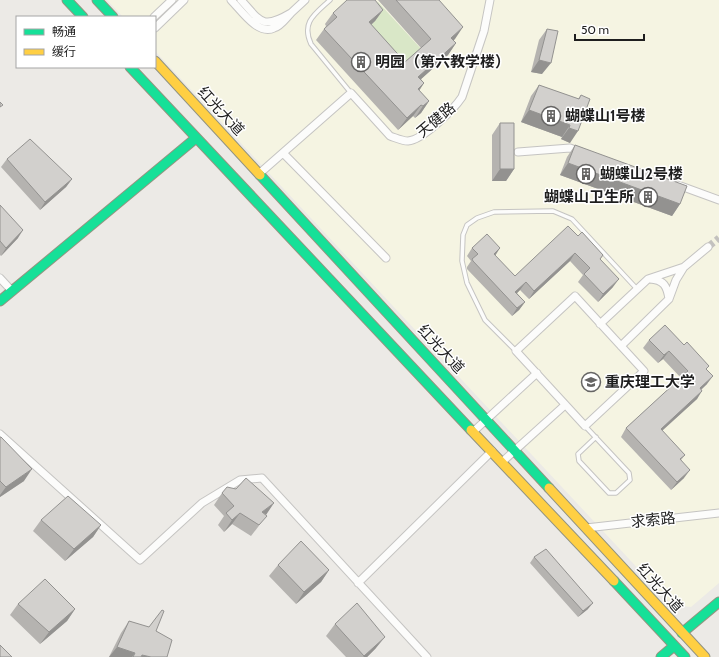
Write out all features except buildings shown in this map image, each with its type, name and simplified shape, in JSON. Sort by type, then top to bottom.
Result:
[{"type":"main road","points":[[67,0],[82,16]]},
{"type":"main road","points":[[98,0],[112,16]]},
{"type":"main road","name":"红光大道","points":[[156,62],[705,657]]},
{"type":"main road","name":"红光大道","points":[[131,68],[685,657]]},
{"type":"main road","points":[[0,301],[196,138]]},
{"type":"main road","points":[[682,633],[719,602]]},
{"type":"main road","points":[[660,657],[674,646]]},
{"type":"main road","points":[[673,657],[674,646]]},
{"type":"street","points":[[155,16],[172,0]]},
{"type":"street","points":[[156,27],[184,0]]},
{"type":"street","points":[[231,0],[252,22],[266,29],[275,28],[305,0]]},
{"type":"street","points":[[241,0],[256,17],[265,22],[275,22],[291,13]]},
{"type":"street","name":"天健路","points":[[351,93],[390,136],[409,141],[418,138],[456,106],[462,97],[484,31],[490,0]]},
{"type":"street","points":[[260,173],[351,93]]},
{"type":"street","points":[[518,152],[570,148],[592,156]]},
{"type":"street","points":[[284,153],[386,258]]},
{"type":"street","points":[[667,182],[719,200]]},
{"type":"street","points":[[621,346],[669,299],[676,280],[684,267],[708,247]]},
{"type":"street","points":[[600,324],[648,279],[684,267]]},
{"type":"street","points":[[0,278],[12,291]]},
{"type":"street","points":[[648,279],[657,280],[664,283],[668,290],[669,299]]},
{"type":"street","points":[[575,296],[621,346],[644,371],[585,426],[516,351],[575,296]]},
{"type":"street","points":[[474,431],[537,373]]},
{"type":"street","points":[[502,462],[566,405]]},
{"type":"street","points":[[0,434],[140,560],[202,503],[240,480],[262,478],[427,657]]},
{"type":"street","points":[[358,582],[492,452]]},
{"type":"street","name":"求索路","points":[[586,528],[719,513]]},
{"type":"lane","points":[[330,0],[311,17],[307,31],[308,38],[311,44],[351,93]]},
{"type":"lane","points":[[516,351],[485,320],[467,283],[462,261],[463,235],[467,224],[477,218],[494,212],[554,212],[572,219],[638,289]]},
{"type":"lane","points":[[585,426],[596,437],[629,473],[630,480],[616,493],[609,493],[579,461],[578,454],[596,437]]},
{"type":"shaded area","name":"重庆理工大学","points":[[107,0],[719,0],[719,583],[691,607],[672,605],[156,52],[156,16],[122,16]]},
{"type":"green space","points":[[378,2],[423,51],[397,74],[361,18]]},
{"type":"tunnel","points":[[708,247],[719,238]]},
{"type":"traffic: fast","points":[[67,0],[82,16]]},
{"type":"traffic: fast","points":[[97,0],[112,16]]},
{"type":"traffic: fast","points":[[131,68],[471,430]]},
{"type":"traffic: fast","points":[[0,301],[196,138]]},
{"type":"traffic: fast","points":[[260,175],[549,488]]},
{"type":"traffic: fast","points":[[614,581],[685,657]]},
{"type":"traffic: fast","points":[[682,633],[719,602]]},
{"type":"traffic: fast","points":[[661,657],[674,646]]},
{"type":"traffic: slow","points":[[156,62],[260,175]]},
{"type":"traffic: slow","points":[[471,430],[614,581]]},
{"type":"traffic: slow","points":[[549,488],[705,657]]},
{"type":"place","name":"明园（第六教学楼）","points":[[361,62]]},
{"type":"place","name":"蝴蝶山1号楼","points":[[551,116]]},
{"type":"place","name":"蝴蝶山2号楼","points":[[586,174]]},
{"type":"place","name":"蝴蝶山卫生所","points":[[648,197]]},
{"type":"place","name":"重庆理工大学","points":[[591,382]]}]
